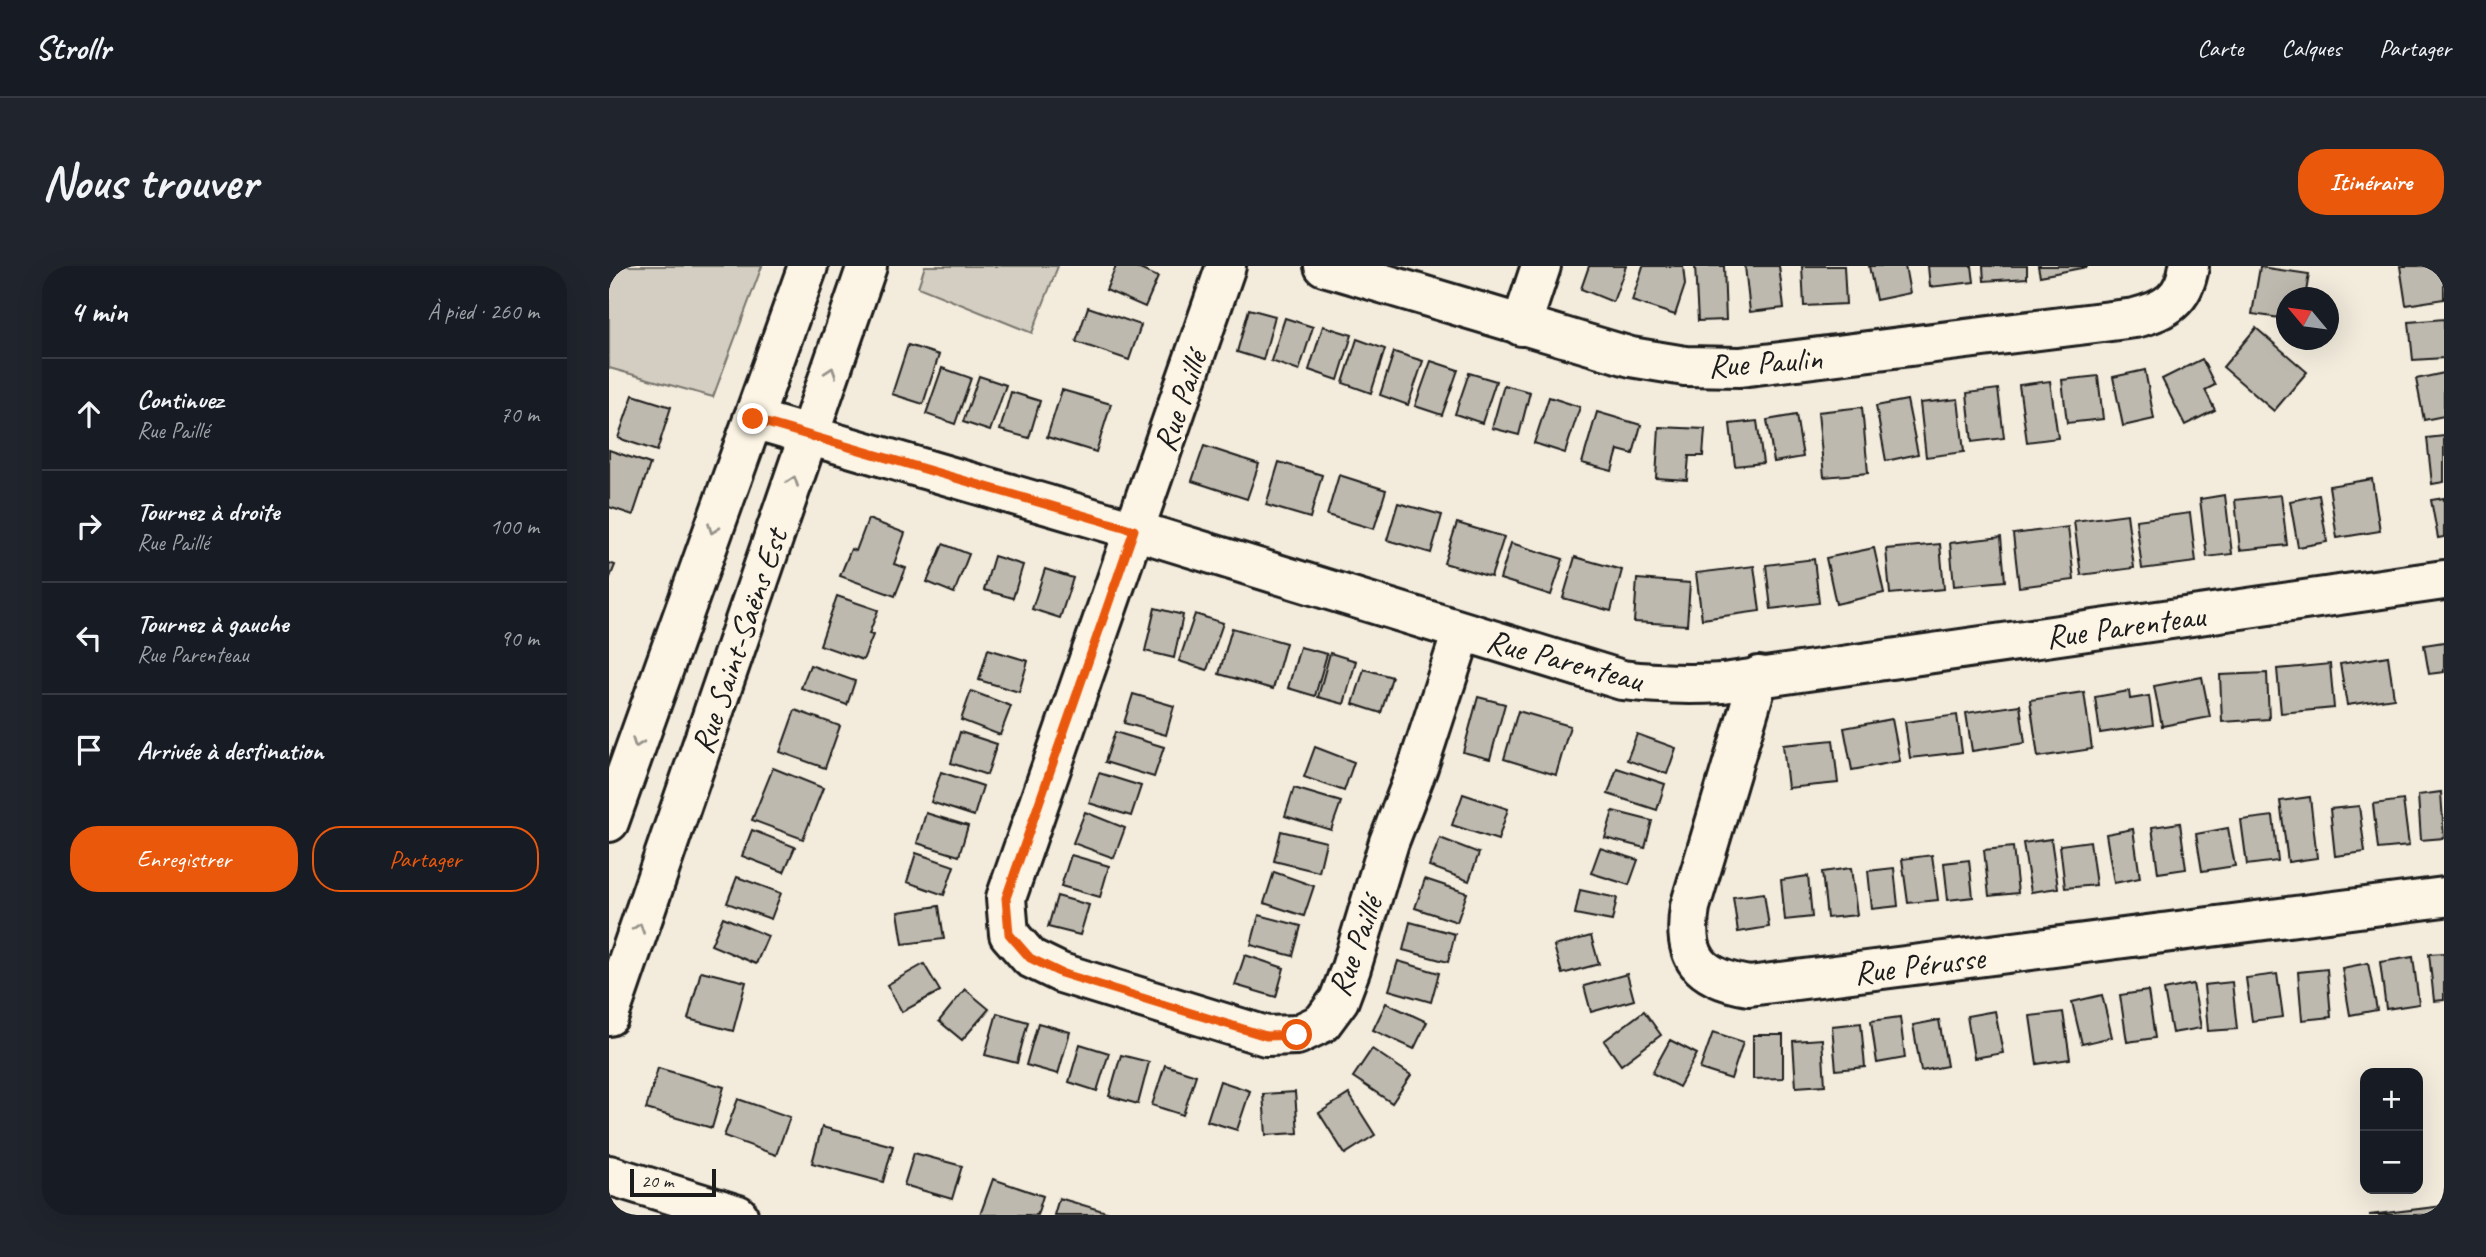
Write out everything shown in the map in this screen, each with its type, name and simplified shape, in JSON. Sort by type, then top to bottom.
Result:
[{"type":"street","name":"Rue Saint-Saëns Est","points":[[609,822],[808,266]]},
{"type":"street","name":"Rue Saint-Saëns Est","points":[[609,1016],[867,266]]},
{"type":"street","name":"Rue Paillé","points":[[1226,266],[1006,898],[1009,934],[1030,958],[1061,973],[1266,1036],[1297,1035],[1322,1023],[1339,1000],[1351,968],[1389,842],[1418,767],[1462,632]]},
{"type":"street","name":"Rue Paulin","points":[[1324,266],[1631,357],[1685,366],[1754,366],[2135,318],[2159,312],[2179,296],[2189,266]]},
{"type":"street","points":[[1521,326],[1541,266]]},
{"type":"street","name":"Rue Parenteau","points":[[753,419],[1134,530],[1622,680],[1654,684],[1691,685],[1759,677],[2444,580]]},
{"type":"street","name":"Rue Pérusse","points":[[1759,677],[1690,907],[1686,930],[1691,952],[1705,971],[1725,982],[1749,986],[2444,897]]},
{"type":"street","points":[[609,1175],[738,1215]]},
{"type":"shaded area","points":[[609,266],[762,266],[713,397],[609,368]]},
{"type":"shaded area","points":[[925,266],[1058,266],[1032,333],[918,287]]},
{"type":"building","points":[[1116,266],[1133,266],[1158,277],[1145,307],[1106,290]]},
{"type":"building","points":[[1589,266],[1626,266],[1613,302],[1581,289]]},
{"type":"building","points":[[1643,266],[1683,266],[1685,285],[1675,315],[1632,301]]},
{"type":"building","points":[[1695,266],[1724,266],[1726,320],[1698,321]]},
{"type":"building","points":[[1745,266],[1779,266],[1784,308],[1750,312]]},
{"type":"building","points":[[1802,266],[1844,266],[1846,304],[1804,306]]},
{"type":"building","points":[[1869,266],[1905,266],[1910,293],[1876,300]]},
{"type":"building","points":[[1928,266],[1972,266],[1974,282],[1930,287]]},
{"type":"building","points":[[1983,266],[2027,266],[2027,278],[1984,281]]},
{"type":"building","points":[[2038,266],[2087,266],[2087,267],[2040,276]]},
{"type":"building","points":[[2400,266],[2444,266],[2444,299],[2406,305]]},
{"type":"building","points":[[2260,267],[2309,274],[2307,287],[2276,287],[2276,317],[2252,314]]},
{"type":"building","points":[[1088,307],[1141,325],[1129,360],[1076,342]]},
{"type":"building","points":[[1249,309],[1275,316],[1263,360],[1237,352]]},
{"type":"building","points":[[1285,318],[1313,327],[1299,371],[1271,361]]},
{"type":"building","points":[[2444,319],[2444,358],[2413,360],[2409,322]]},
{"type":"building","points":[[1323,326],[1352,335],[1338,380],[1309,370]]},
{"type":"building","points":[[2256,328],[2276,345],[2276,350],[2282,350],[2307,372],[2274,411],[2223,367]]},
{"type":"building","points":[[1357,339],[1385,349],[1371,393],[1343,383]]},
{"type":"building","points":[[908,345],[939,355],[923,404],[892,394]]},
{"type":"building","points":[[1394,352],[1423,361],[1408,405],[1380,395]]},
{"type":"building","points":[[2202,359],[2215,385],[2205,390],[2215,410],[2185,425],[2162,379]]},
{"type":"building","points":[[1431,361],[1458,370],[1442,415],[1415,406]]},
{"type":"building","points":[[942,368],[971,378],[955,424],[926,414]]},
{"type":"building","points":[[2145,370],[2154,419],[2123,426],[2113,377]]},
{"type":"building","points":[[1469,373],[1496,381],[1482,423],[1455,414]]},
{"type":"building","points":[[2444,373],[2444,416],[2424,420],[2416,379]]},
{"type":"building","points":[[979,376],[1006,385],[990,431],[963,422]]},
{"type":"building","points":[[2098,376],[2103,419],[2067,423],[2062,380]]},
{"type":"building","points":[[2050,381],[2058,438],[2027,442],[2019,385]]},
{"type":"building","points":[[1504,385],[1530,392],[1519,435],[1492,428]]},
{"type":"building","points":[[1998,389],[2004,438],[1972,442],[1967,393]]},
{"type":"building","points":[[1062,390],[1111,404],[1096,452],[1047,437]]},
{"type":"building","points":[[1011,392],[1040,401],[1029,438],[1000,430]]},
{"type":"building","points":[[633,395],[671,407],[657,451],[618,438]]},
{"type":"building","points":[[1549,397],[1580,407],[1565,453],[1534,443]]},
{"type":"building","points":[[1958,399],[1964,452],[1926,457],[1920,403]]},
{"type":"building","points":[[1907,400],[1918,454],[1886,461],[1876,406]]},
{"type":"building","points":[[1862,407],[1868,473],[1824,477],[1818,412]]},
{"type":"building","points":[[1597,412],[1641,425],[1633,454],[1618,450],[1612,471],[1582,463]]},
{"type":"building","points":[[1796,415],[1803,457],[1774,462],[1767,420]]},
{"type":"building","points":[[1757,421],[1763,463],[1735,466],[1730,424]]},
{"type":"building","points":[[1659,427],[1705,429],[1703,456],[1689,456],[1687,480],[1656,478]]},
{"type":"building","points":[[2444,436],[2444,482],[2432,484],[2427,438]]},
{"type":"building","points":[[1204,446],[1259,464],[1247,499],[1192,481]]},
{"type":"building","points":[[609,450],[650,464],[633,515],[609,507]]},
{"type":"building","points":[[1279,462],[1322,475],[1310,518],[1266,505]]},
{"type":"building","points":[[1339,475],[1386,490],[1374,529],[1327,515]]},
{"type":"building","points":[[2372,479],[2380,531],[2337,538],[2329,486]]},
{"type":"building","points":[[2225,495],[2232,554],[2207,557],[2200,499]]},
{"type":"building","points":[[2281,495],[2287,545],[2240,550],[2235,500]]},
{"type":"building","points":[[2319,495],[2327,542],[2298,547],[2290,501]]},
{"type":"building","points":[[2444,498],[2444,537],[2438,538],[2431,500]]},
{"type":"building","points":[[1398,503],[1442,515],[1431,553],[1387,540]]},
{"type":"building","points":[[2190,513],[2196,562],[2142,569],[2136,520]]},
{"type":"building","points":[[2127,514],[2134,568],[2081,575],[2074,521]]},
{"type":"building","points":[[868,519],[905,533],[894,564],[906,568],[895,596],[840,576],[851,549],[856,551]]},
{"type":"building","points":[[1457,523],[1504,537],[1491,577],[1444,563]]},
{"type":"building","points":[[2068,527],[2074,580],[2019,587],[2013,534]]},
{"type":"building","points":[[2001,537],[2005,581],[1954,586],[1950,543]]},
{"type":"building","points":[[1511,543],[1563,559],[1551,595],[1500,579]]},
{"type":"building","points":[[943,544],[969,554],[954,593],[927,582]]},
{"type":"building","points":[[1940,544],[1944,589],[1890,594],[1886,549]]},
{"type":"building","points":[[1874,548],[1884,593],[1836,604],[1826,558]]},
{"type":"building","points":[[994,556],[1023,565],[1013,598],[984,590]]},
{"type":"building","points":[[1575,557],[1622,570],[1611,611],[1563,598]]},
{"type":"building","points":[[1814,559],[1819,603],[1771,609],[1766,565]]},
{"type":"building","points":[[609,563],[615,565],[609,580]]},
{"type":"building","points":[[1754,566],[1760,611],[1702,619],[1696,573]]},
{"type":"building","points":[[1045,569],[1073,578],[1060,618],[1032,609]]},
{"type":"building","points":[[1637,579],[1690,583],[1687,625],[1634,622]]},
{"type":"building","points":[[837,596],[878,610],[869,634],[873,635],[863,660],[820,645]]},
{"type":"building","points":[[1155,608],[1183,615],[1174,658],[1145,651]]},
{"type":"building","points":[[1195,614],[1223,623],[1207,670],[1179,661]]},
{"type":"building","points":[[1232,628],[1286,643],[1273,689],[1219,674]]},
{"type":"building","points":[[2444,642],[2444,672],[2429,674],[2424,645]]},
{"type":"building","points":[[1300,647],[1327,654],[1315,696],[1288,688]]},
{"type":"building","points":[[988,649],[1028,661],[1019,692],[979,680]]},
{"type":"building","points":[[1330,653],[1356,661],[1344,704],[1318,697]]},
{"type":"building","points":[[2388,656],[2394,698],[2347,705],[2340,664]]},
{"type":"building","points":[[2330,664],[2334,708],[2281,713],[2277,669]]},
{"type":"building","points":[[810,665],[855,681],[847,705],[801,688]]},
{"type":"building","points":[[1364,669],[1392,677],[1381,713],[1353,704]]},
{"type":"building","points":[[2267,673],[2269,719],[2222,722],[2220,675]]},
{"type":"building","points":[[2202,677],[2210,717],[2162,726],[2154,686]]},
{"type":"building","points":[[971,691],[1011,706],[1000,735],[961,720]]},
{"type":"building","points":[[2129,691],[2130,699],[2149,696],[2153,725],[2100,733],[2095,697]]},
{"type":"building","points":[[2084,692],[2092,749],[2038,757],[2030,700]]},
{"type":"building","points":[[1133,694],[1174,706],[1166,735],[1124,723]]},
{"type":"building","points":[[1478,697],[1505,704],[1490,759],[1463,752]]},
{"type":"building","points":[[2020,705],[2025,743],[1972,751],[1966,713]]},
{"type":"building","points":[[795,710],[840,726],[825,768],[780,752]]},
{"type":"building","points":[[1518,711],[1570,726],[1556,775],[1504,759]]},
{"type":"building","points":[[1957,715],[1962,752],[1910,758],[1905,722]]},
{"type":"building","points":[[1892,719],[1900,761],[1852,770],[1844,728]]},
{"type":"building","points":[[960,732],[997,744],[987,775],[951,763]]},
{"type":"building","points":[[1115,732],[1164,747],[1154,777],[1105,762]]},
{"type":"building","points":[[1637,734],[1676,748],[1667,774],[1627,760]]},
{"type":"building","points":[[1833,740],[1838,783],[1788,788],[1783,745]]},
{"type":"building","points":[[1315,747],[1354,762],[1344,791],[1304,777]]},
{"type":"building","points":[[773,768],[823,788],[803,839],[752,820]]},
{"type":"building","points":[[1617,768],[1665,784],[1657,810],[1608,794]]},
{"type":"building","points":[[941,772],[983,786],[974,816],[931,802]]},
{"type":"building","points":[[1099,773],[1141,786],[1131,816],[1089,803]]},
{"type":"building","points":[[1294,788],[1341,802],[1331,830],[1285,816]]},
{"type":"building","points":[[2441,792],[2444,838],[2421,840],[2418,795]]},
{"type":"building","points":[[1463,794],[1508,809],[1498,840],[1452,825]]},
{"type":"building","points":[[2310,797],[2317,858],[2288,862],[2280,801]]},
{"type":"building","points":[[2403,800],[2409,846],[2378,849],[2373,804]]},
{"type":"building","points":[[2359,806],[2365,852],[2335,856],[2330,809]]},
{"type":"building","points":[[1613,811],[1652,821],[1645,848],[1605,838]]},
{"type":"building","points":[[1085,812],[1125,828],[1114,858],[1073,843]]},
{"type":"building","points":[[926,813],[968,826],[959,856],[917,843]]},
{"type":"building","points":[[2273,816],[2278,861],[2247,865],[2241,820]]},
{"type":"building","points":[[2180,823],[2186,869],[2158,873],[2152,827]]},
{"type":"building","points":[[2228,828],[2235,866],[2202,871],[2196,834]]},
{"type":"building","points":[[2133,829],[2140,878],[2114,883],[2106,834]]},
{"type":"building","points":[[752,830],[795,847],[784,872],[742,856]]},
{"type":"building","points":[[1281,831],[1326,842],[1319,872],[1274,861]]},
{"type":"building","points":[[1440,838],[1479,853],[1469,881],[1429,866]]},
{"type":"building","points":[[2051,839],[2058,888],[2031,892],[2023,843]]},
{"type":"building","points":[[2090,841],[2096,885],[2065,888],[2060,845]]},
{"type":"building","points":[[2013,847],[2018,893],[1989,896],[1984,850]]},
{"type":"building","points":[[1600,848],[1638,860],[1629,885],[1591,873]]},
{"type":"building","points":[[916,853],[954,866],[944,895],[907,882]]},
{"type":"building","points":[[1071,855],[1109,866],[1100,897],[1061,886]]},
{"type":"building","points":[[1932,855],[1938,900],[1908,903],[1902,859]]},
{"type":"building","points":[[1969,860],[1973,897],[1948,900],[1944,863]]},
{"type":"building","points":[[1851,868],[1857,915],[1827,918],[1822,872]]},
{"type":"building","points":[[1894,868],[1898,906],[1872,909],[1868,871]]},
{"type":"building","points":[[1274,872],[1314,886],[1304,916],[1264,903]]},
{"type":"building","points":[[1808,876],[1812,917],[1785,920],[1781,880]]},
{"type":"building","points":[[737,877],[781,893],[771,919],[727,903]]},
{"type":"building","points":[[1425,879],[1467,893],[1457,922],[1415,908]]},
{"type":"building","points":[[1580,890],[1617,898],[1612,921],[1575,914]]},
{"type":"building","points":[[1764,893],[1769,927],[1738,932],[1733,897]]},
{"type":"building","points":[[1057,896],[1089,905],[1080,935],[1048,927]]},
{"type":"building","points":[[939,906],[944,939],[903,944],[898,912]]},
{"type":"building","points":[[1259,915],[1301,926],[1293,956],[1251,945]]},
{"type":"building","points":[[723,917],[768,936],[756,964],[711,945]]},
{"type":"building","points":[[1410,922],[1455,934],[1448,962],[1403,950]]},
{"type":"building","points":[[1591,936],[1599,964],[1562,974],[1554,946]]},
{"type":"building","points":[[2444,953],[2444,1000],[2434,1001],[2429,954]]},
{"type":"building","points":[[1245,955],[1284,968],[1276,997],[1235,985]]},
{"type":"building","points":[[2413,957],[2419,1004],[2386,1009],[2380,962]]},
{"type":"building","points":[[1398,961],[1439,973],[1431,1002],[1389,990]]},
{"type":"building","points":[[2368,963],[2377,1010],[2350,1015],[2342,968]]},
{"type":"building","points":[[924,964],[940,991],[902,1012],[887,985]]},
{"type":"building","points":[[2327,969],[2331,1017],[2302,1020],[2298,972]]},
{"type":"building","points":[[701,971],[746,982],[733,1031],[688,1019]]},
{"type":"building","points":[[1627,974],[1634,1000],[1591,1012],[1584,986]]},
{"type":"building","points":[[2277,974],[2283,1017],[2252,1021],[2246,978]]},
{"type":"building","points":[[2232,982],[2237,1029],[2208,1031],[2204,985]]},
{"type":"building","points":[[2193,984],[2201,1028],[2172,1033],[2164,990]]},
{"type":"building","points":[[965,989],[989,1009],[962,1040],[939,1021]]},
{"type":"building","points":[[2148,991],[2155,1038],[2127,1042],[2120,995]]},
{"type":"building","points":[[2102,995],[2112,1037],[2082,1044],[2072,1002]]},
{"type":"building","points":[[1386,1003],[1427,1022],[1414,1049],[1373,1030]]},
{"type":"building","points":[[1644,1011],[1661,1035],[1621,1065],[1604,1041]]},
{"type":"building","points":[[1995,1011],[2003,1053],[1974,1058],[1967,1016]]},
{"type":"building","points":[[2063,1012],[2070,1059],[2037,1064],[2030,1016]]},
{"type":"building","points":[[997,1013],[1028,1022],[1017,1063],[985,1055]]},
{"type":"building","points":[[1900,1017],[1905,1058],[1877,1063],[1871,1021]]},
{"type":"building","points":[[1939,1020],[1947,1066],[1921,1071],[1913,1025]]},
{"type":"building","points":[[1038,1023],[1070,1032],[1058,1074],[1026,1065]]},
{"type":"building","points":[[1861,1023],[1865,1067],[1836,1070],[1832,1026]]},
{"type":"building","points":[[1713,1032],[1743,1042],[1731,1079],[1700,1069]]},
{"type":"building","points":[[1753,1035],[1783,1035],[1783,1078],[1753,1079]]},
{"type":"building","points":[[1822,1039],[1825,1085],[1796,1087],[1793,1041]]},
{"type":"building","points":[[1670,1040],[1697,1054],[1679,1087],[1652,1073]]},
{"type":"building","points":[[1080,1044],[1109,1053],[1097,1091],[1069,1082]]},
{"type":"building","points":[[1372,1049],[1411,1075],[1392,1103],[1353,1077]]},
{"type":"building","points":[[1121,1055],[1149,1062],[1138,1104],[1109,1096]]},
{"type":"building","points":[[1165,1065],[1196,1075],[1183,1115],[1152,1105]]},
{"type":"building","points":[[658,1068],[724,1087],[712,1128],[646,1109]]},
{"type":"building","points":[[1220,1081],[1250,1091],[1237,1130],[1207,1121]]},
{"type":"building","points":[[1295,1092],[1298,1133],[1266,1135],[1263,1094]]},
{"type":"building","points":[[1349,1094],[1375,1135],[1345,1154],[1319,1113]]},
{"type":"building","points":[[738,1099],[790,1117],[776,1155],[724,1136]]},
{"type":"building","points":[[822,1127],[893,1146],[883,1182],[812,1163]]},
{"type":"building","points":[[914,1153],[962,1166],[952,1199],[904,1185]]},
{"type":"building","points":[[993,1179],[1043,1196],[1037,1215],[980,1215]]},
{"type":"building","points":[[1059,1198],[1110,1213],[1054,1215]]},
{"type":"building","points":[[2444,1206],[2444,1215],[2369,1215]]},
{"type":"route","points":[[753,419],[1134,530],[1006,898],[1009,934],[1030,958],[1061,973],[1266,1036],[1297,1035]]}]
